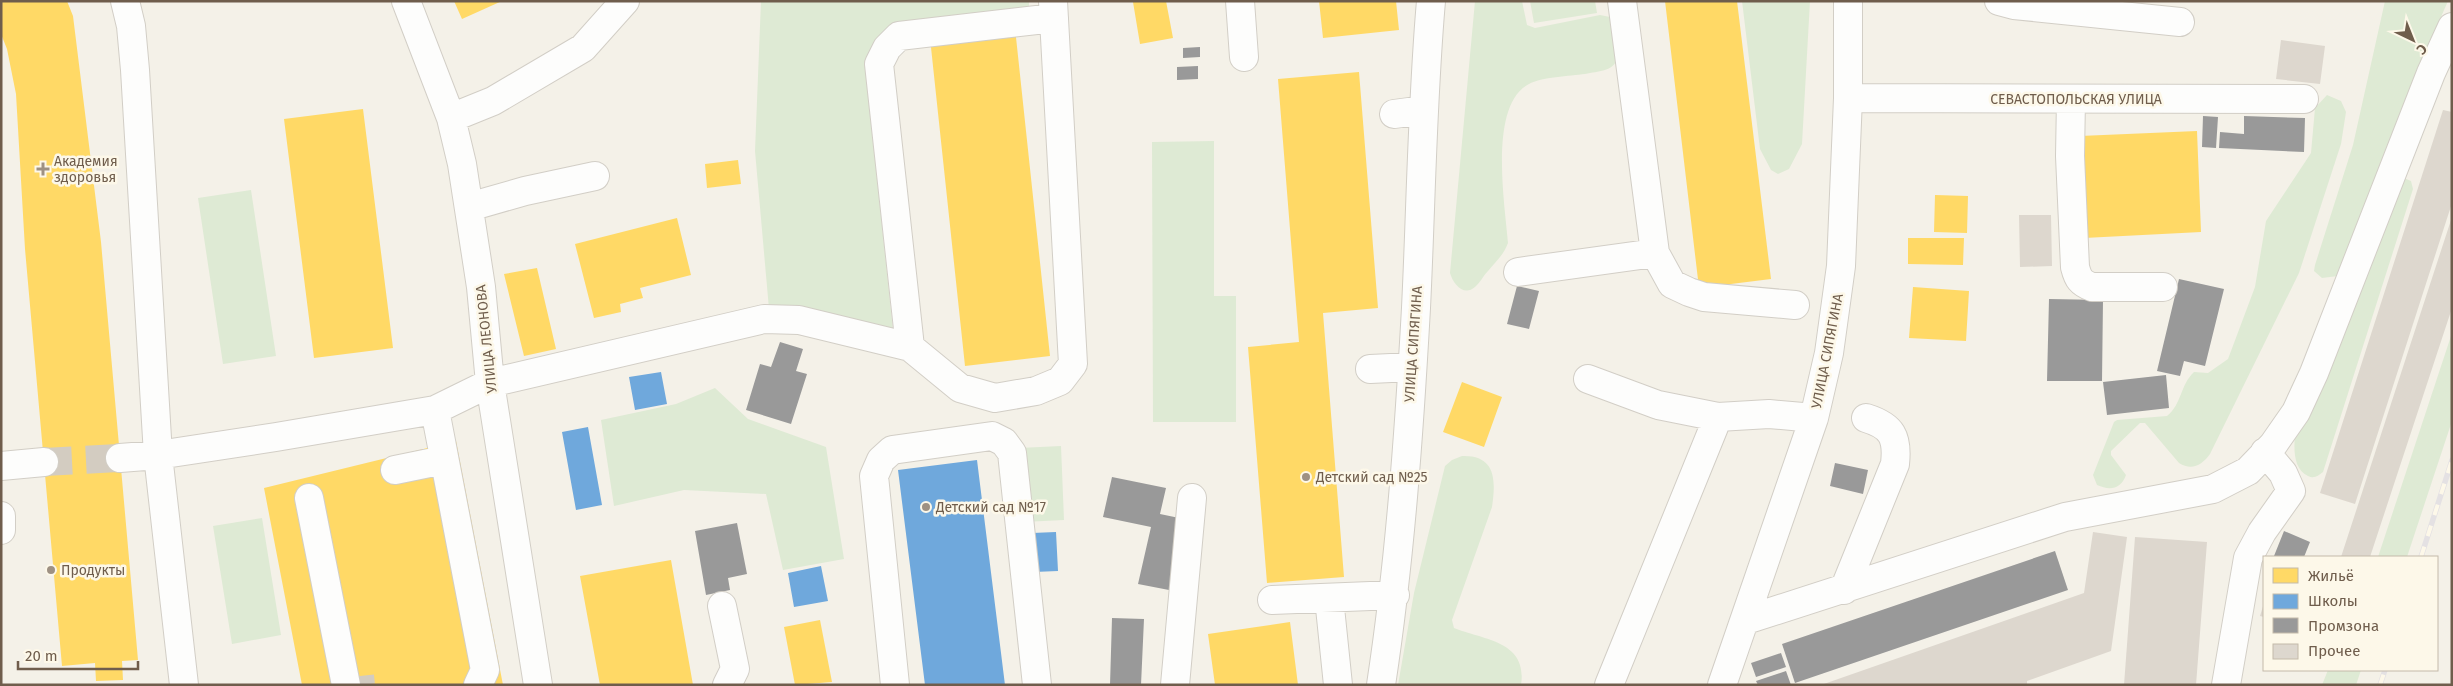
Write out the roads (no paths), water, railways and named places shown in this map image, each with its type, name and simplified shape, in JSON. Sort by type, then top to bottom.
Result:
[{"type":"street","points":[[125,1],[131,26],[135,70],[158,455],[184,685]]},
{"type":"street","name":"УЛИЦА ЛЕОНОВА","points":[[406,1],[451,118],[462,164],[481,287],[490,383],[538,685]]},
{"type":"street","points":[[451,118],[493,101],[583,48],[625,1]]},
{"type":"street","points":[[1240,1],[1244,57]]},
{"type":"street","name":"УЛИЦА СИПЯГИНА","points":[[1381,685],[1395,595],[1412,368],[1431,1]]},
{"type":"street","points":[[1622,1],[1655,252],[1672,284],[1689,292],[1704,296],[1795,306]]},
{"type":"street","name":"УЛИЦА СИПЯГИНА","points":[[1722,685],[1746,620],[1814,418],[1829,353],[1839,283],[1848,98],[1848,1]]},
{"type":"street","points":[[1999,1],[2014,5],[2180,22]]},
{"type":"street","points":[[120,458],[158,455],[434,410],[490,383],[764,318],[799,320],[910,347],[960,388],[996,398],[1036,391],[1060,381],[1073,364],[1053,10],[899,36],[887,48],[879,64],[910,347]]},
{"type":"street","points":[[1746,620],[1844,590],[2065,517],[2213,489],[2248,471],[2284,431],[2296,412],[2314,373],[2431,73],[2452,27]]},
{"type":"street","name":"СЕВАСТОПОЛЬСКАЯ УЛИЦА","points":[[1848,98],[2304,99]]},
{"type":"street","points":[[2071,99],[2070,156],[2075,267],[2078,277],[2082,283],[2092,287],[2163,287]]},
{"type":"street","points":[[1394,114],[1424,110]]},
{"type":"street","points":[[469,207],[525,191],[595,176]]},
{"type":"street","points":[[1518,272],[1655,252]]},
{"type":"street","points":[[1370,369],[1412,368]]},
{"type":"street","points":[[1588,379],[1658,405],[1718,417],[1769,414],[1814,418]]},
{"type":"street","points":[[434,410],[484,670],[478,685]]},
{"type":"street","points":[[1609,685],[1718,417]]},
{"type":"street","points":[[1844,590],[1895,464],[1896,452],[1893,437],[1884,423],[1866,418]]},
{"type":"street","points":[[895,685],[874,476],[881,460],[892,450],[992,436],[1004,442],[1012,454],[1037,685]]},
{"type":"street","points":[[2226,685],[2248,558],[2262,532],[2292,491],[2282,473],[2265,452]]},
{"type":"street","points":[[395,470],[444,460]]},
{"type":"street","points":[[1,466],[44,462]]},
{"type":"street","points":[[309,498],[346,685]]},
{"type":"street","points":[[1176,685],[1192,498]]},
{"type":"street","points":[[1,516],[1,530]]},
{"type":"street","points":[[1272,600],[1395,595]]},
{"type":"street","points":[[1329,598],[1338,685]]},
{"type":"street","points":[[722,606],[735,669],[726,685]]},
{"type":"tunnel","points":[[44,462],[120,458]]},
{"type":"tunnel","points":[[360,676],[361,685]]},
{"type":"railway","points":[[2421,556],[2452,460]]},
{"type":"railway","points":[[2380,685],[2385,671]]},
{"type":"place","name":"Академия здоровья","points":[[43,169]]},
{"type":"place","name":"Детский сад №25","points":[[1306,477]]},
{"type":"place","name":"Детский сад №17","points":[[926,507]]},
{"type":"place","name":"Продукты","points":[[51,570]]}]
